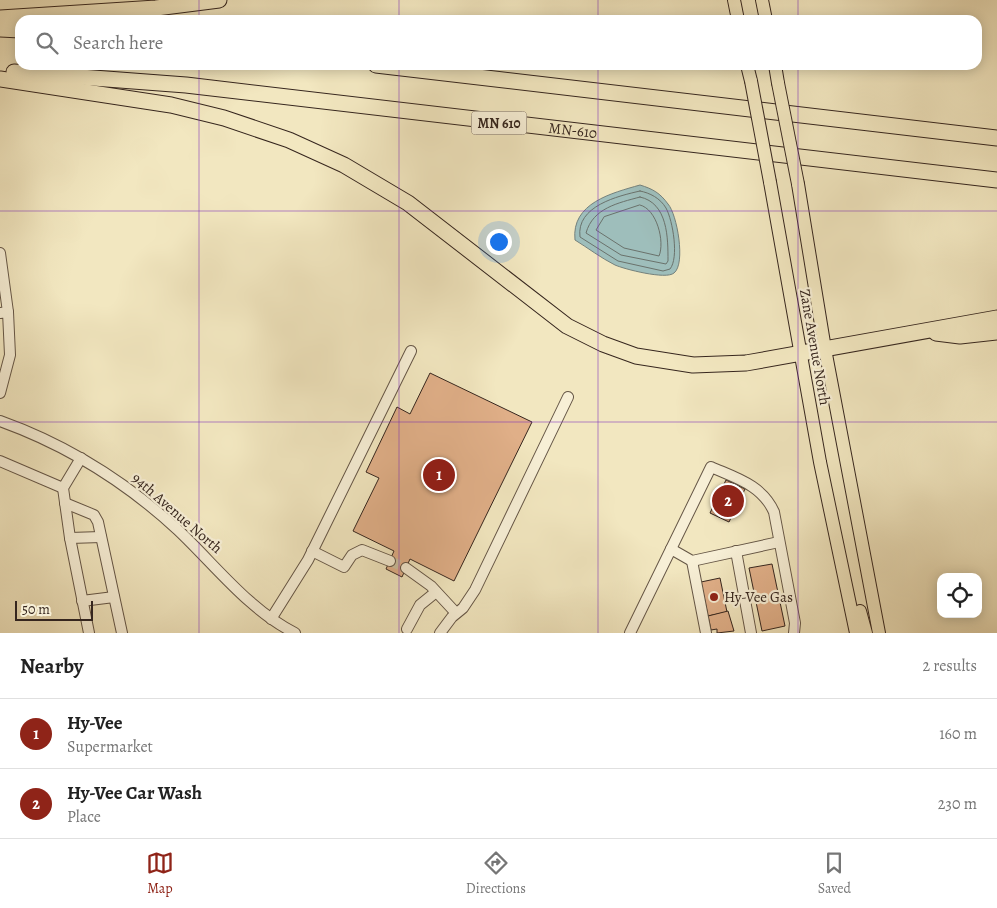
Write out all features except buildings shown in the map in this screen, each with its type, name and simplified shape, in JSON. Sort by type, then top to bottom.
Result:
[{"type":"highway","points":[[156,8],[180,0]]},
{"type":"highway","points":[[47,15],[156,8],[219,0]]},
{"type":"highway","points":[[0,18],[15,17]]},
{"type":"highway","points":[[0,29],[15,30]]},
{"type":"highway","points":[[419,70],[997,138]]},
{"type":"highway","name":"MN-610","points":[[0,72],[186,85],[997,180]]},
{"type":"highway","points":[[0,79],[179,107],[224,118],[296,144],[344,166],[408,203],[567,326],[621,350],[656,360],[712,366],[746,363],[997,318]]},
{"type":"highway","points":[[924,331],[960,336],[997,332]]},
{"type":"main road","points":[[734,0],[737,15]]},
{"type":"main road","points":[[762,0],[765,15]]},
{"type":"main road","name":"Zane Avenue North","points":[[748,70],[821,466],[856,633]]},
{"type":"main road","name":"Zane Avenue North","points":[[776,70],[879,633]]},
{"type":"main road","points":[[821,466],[849,558],[866,633]]},
{"type":"street","points":[[0,253],[5,344],[0,393]]},
{"type":"street","points":[[271,619],[312,551],[411,351]]},
{"type":"street","points":[[440,633],[456,613],[463,608],[475,590],[568,397]]},
{"type":"street","name":"94th Avenue North","points":[[0,421],[62,447],[136,494],[271,619],[295,633]]},
{"type":"street","points":[[81,458],[63,488],[70,538],[89,633]]},
{"type":"street","points":[[0,461],[63,488]]},
{"type":"street","points":[[630,633],[711,467],[762,493],[774,512],[795,623],[794,633]]},
{"type":"street","points":[[65,503],[94,516],[98,522],[122,633]]},
{"type":"street","points":[[70,538],[101,537]]},
{"type":"street","points":[[671,549],[692,561],[779,542]]},
{"type":"street","points":[[312,551],[344,567],[352,555],[362,550],[390,561]]},
{"type":"street","points":[[736,551],[752,633]]},
{"type":"street","points":[[692,561],[706,633]]},
{"type":"street","points":[[406,568],[420,577],[456,613]]},
{"type":"street","points":[[407,629],[420,605],[436,592]]},
{"type":"street","points":[[82,601],[114,597]]},
{"type":"water","points":[[640,185],[659,194],[668,204],[674,218],[680,250],[678,268],[670,275],[645,273],[620,267],[575,240],[575,227],[586,208],[606,196]]},
{"type":"tunnel","points":[[390,561],[406,568]]},
{"type":"place","name":"Hy-Vee","points":[[439,475]]},
{"type":"place","name":"Hy-Vee Car Wash","points":[[728,501]]},
{"type":"place","name":"Hy-Vee Gas","points":[[714,597]]}]
